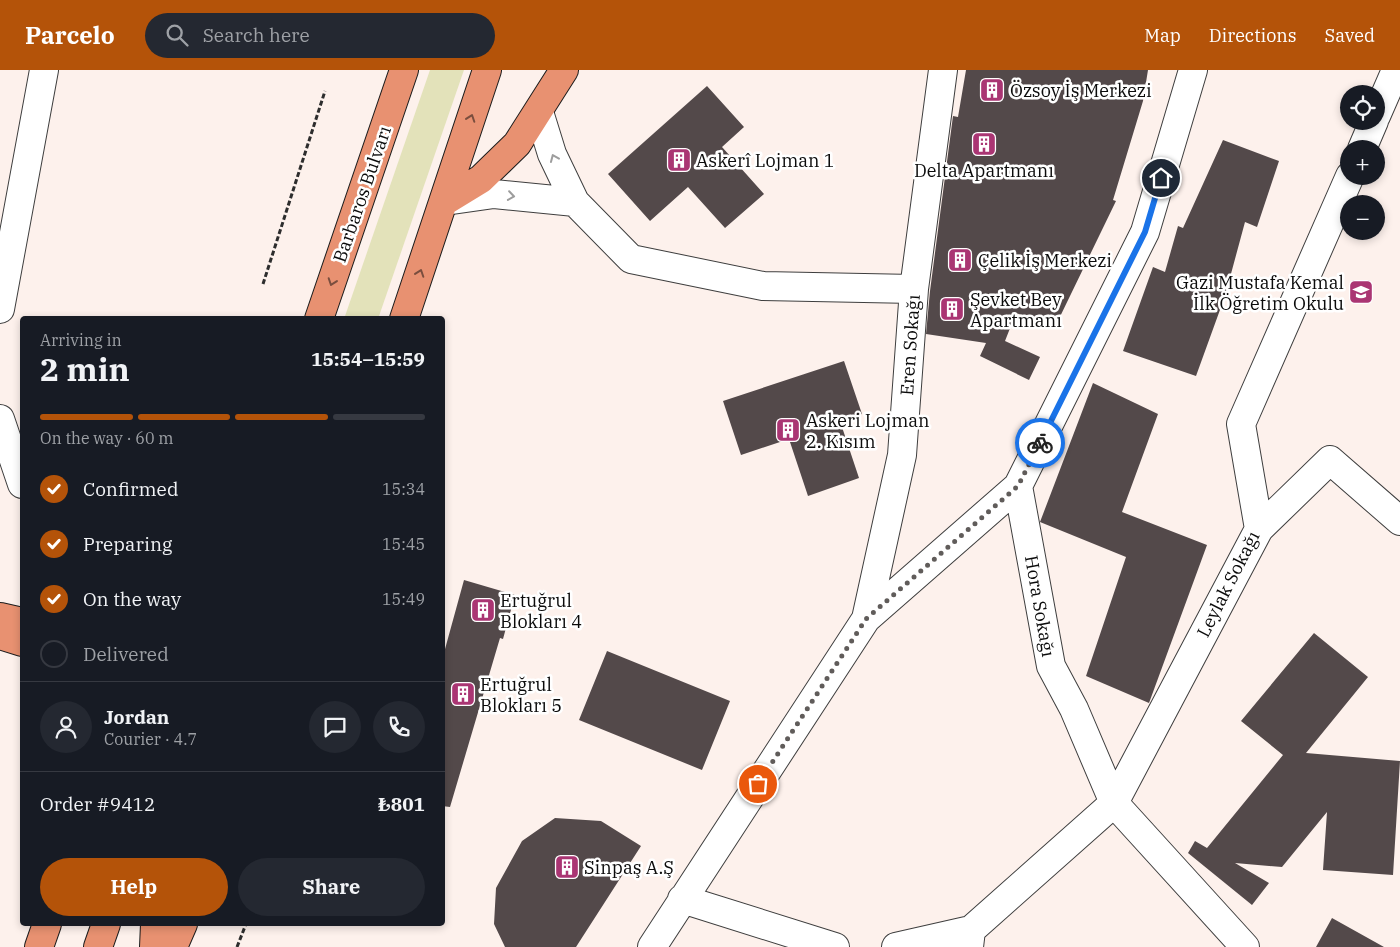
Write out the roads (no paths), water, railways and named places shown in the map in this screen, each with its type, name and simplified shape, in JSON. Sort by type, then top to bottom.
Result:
[{"type":"main road","name":"Barbaros Bulvarı","points":[[320,316],[404,70]]},
{"type":"main road","points":[[405,316],[487,70]]},
{"type":"main road","points":[[445,200],[481,179],[517,144],[564,70]]},
{"type":"main road","points":[[0,617],[20,622]]},
{"type":"main road","points":[[0,635],[20,641]]},
{"type":"main road","points":[[39,947],[46,926]]},
{"type":"main road","points":[[98,947],[105,926]]},
{"type":"main road","points":[[154,947],[155,926]]},
{"type":"main road","points":[[173,947],[182,926]]},
{"type":"street","points":[[0,309],[44,70]]},
{"type":"street","name":"Eren Sokağı","points":[[866,619],[902,454],[914,289],[943,70]]},
{"type":"street","points":[[652,947],[866,619],[1018,486],[1145,232],[1193,70]]},
{"type":"street","points":[[1385,95],[1396,70],[1400,72]]},
{"type":"street","points":[[539,112],[552,154],[575,202],[631,259],[763,286],[914,289]]},
{"type":"street","name":"Leylak Sokağı","points":[[970,939],[1114,803],[1259,529],[1241,424],[1346,185]]},
{"type":"street","points":[[445,200],[494,194],[575,202]]},
{"type":"street","points":[[0,419],[20,478]]},
{"type":"street","points":[[1259,529],[1330,460],[1400,521]]},
{"type":"street","name":"Hora Sokağı","points":[[1018,486],[1051,666],[1074,709],[1114,803],[1246,947]]},
{"type":"street","points":[[682,899],[835,947]]},
{"type":"street","points":[[896,947],[970,939]]},
{"type":"place","name":"Özsoy İş Merkezi","points":[[992,90]]},
{"type":"place","name":"Delta Apartmanı","points":[[984,144]]},
{"type":"place","name":"Askerî Lojman 1","points":[[679,160]]},
{"type":"place","name":"Çelik İş Merkezi","points":[[960,260]]},
{"type":"place","name":"Gazi Mustafa Kemal İlk Öğretim Okulu","points":[[1361,292]]},
{"type":"place","name":"Şevket Bey Apartmanı","points":[[952,309]]},
{"type":"place","name":"Askeri Lojman 2. Kısım","points":[[788,430]]},
{"type":"place","name":"Ertuğrul Blokları 4","points":[[483,610]]},
{"type":"place","name":"Ertuğrul Blokları 5","points":[[463,694]]},
{"type":"place","name":"Sinpaş A.Ş","points":[[567,867]]}]
